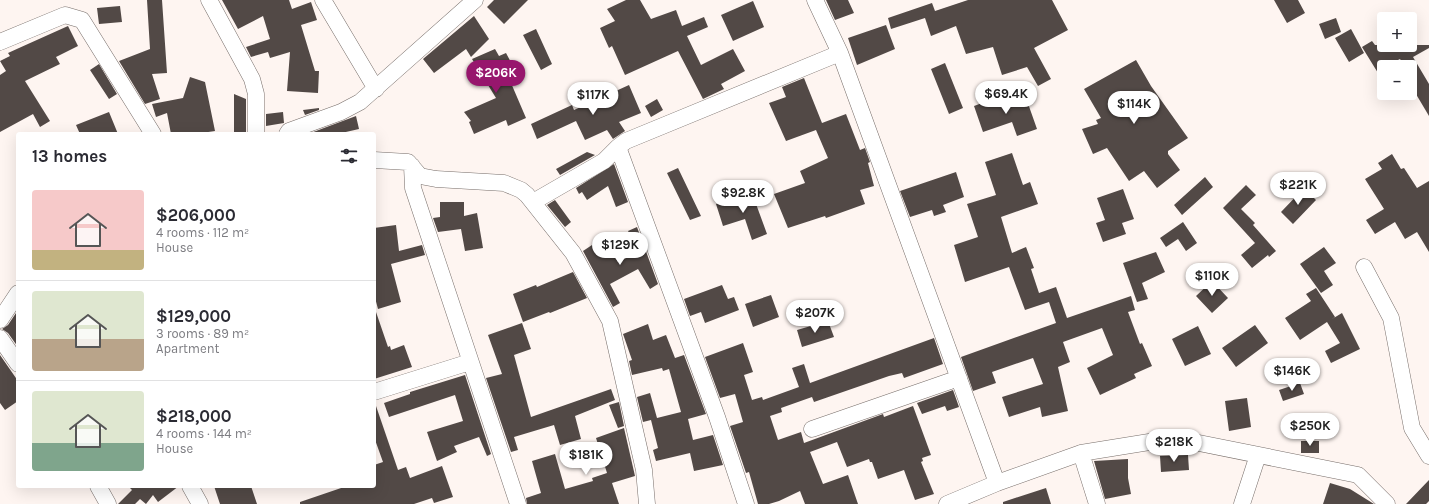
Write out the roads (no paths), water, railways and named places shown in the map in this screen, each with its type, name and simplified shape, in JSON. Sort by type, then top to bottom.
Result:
[{"type":"street","points":[[209,0],[252,79],[256,94],[256,132]]},
{"type":"street","points":[[323,0],[376,89]]},
{"type":"street","points":[[289,132],[341,112],[360,102],[475,0]]},
{"type":"street","points":[[815,0],[840,53],[997,483]]},
{"type":"street","points":[[0,42],[65,15],[82,20],[152,132]]},
{"type":"street","points":[[533,202],[604,161],[626,141],[840,53]]},
{"type":"street","points":[[618,147],[717,417],[746,504]]},
{"type":"street","points":[[376,160],[399,160],[408,162],[420,176],[436,179],[504,184],[521,190],[533,202],[572,254],[610,321],[644,470],[647,504]]},
{"type":"street","points":[[412,166],[414,188],[470,362],[518,504]]},
{"type":"street","points":[[1364,267],[1391,318],[1412,428],[1429,456]]},
{"type":"street","points":[[0,320],[16,296]]},
{"type":"street","points":[[0,338],[16,361]]},
{"type":"street","points":[[376,391],[470,362]]},
{"type":"street","points":[[812,429],[959,378]]},
{"type":"street","points":[[947,504],[997,483],[1081,453],[1174,438],[1358,475],[1387,504]]},
{"type":"street","points":[[1081,453],[1097,504]]},
{"type":"street","points":[[1242,504],[1258,454]]},
{"type":"street","points":[[99,488],[108,504]]},
{"type":"street","points":[[191,488],[200,504]]}]
